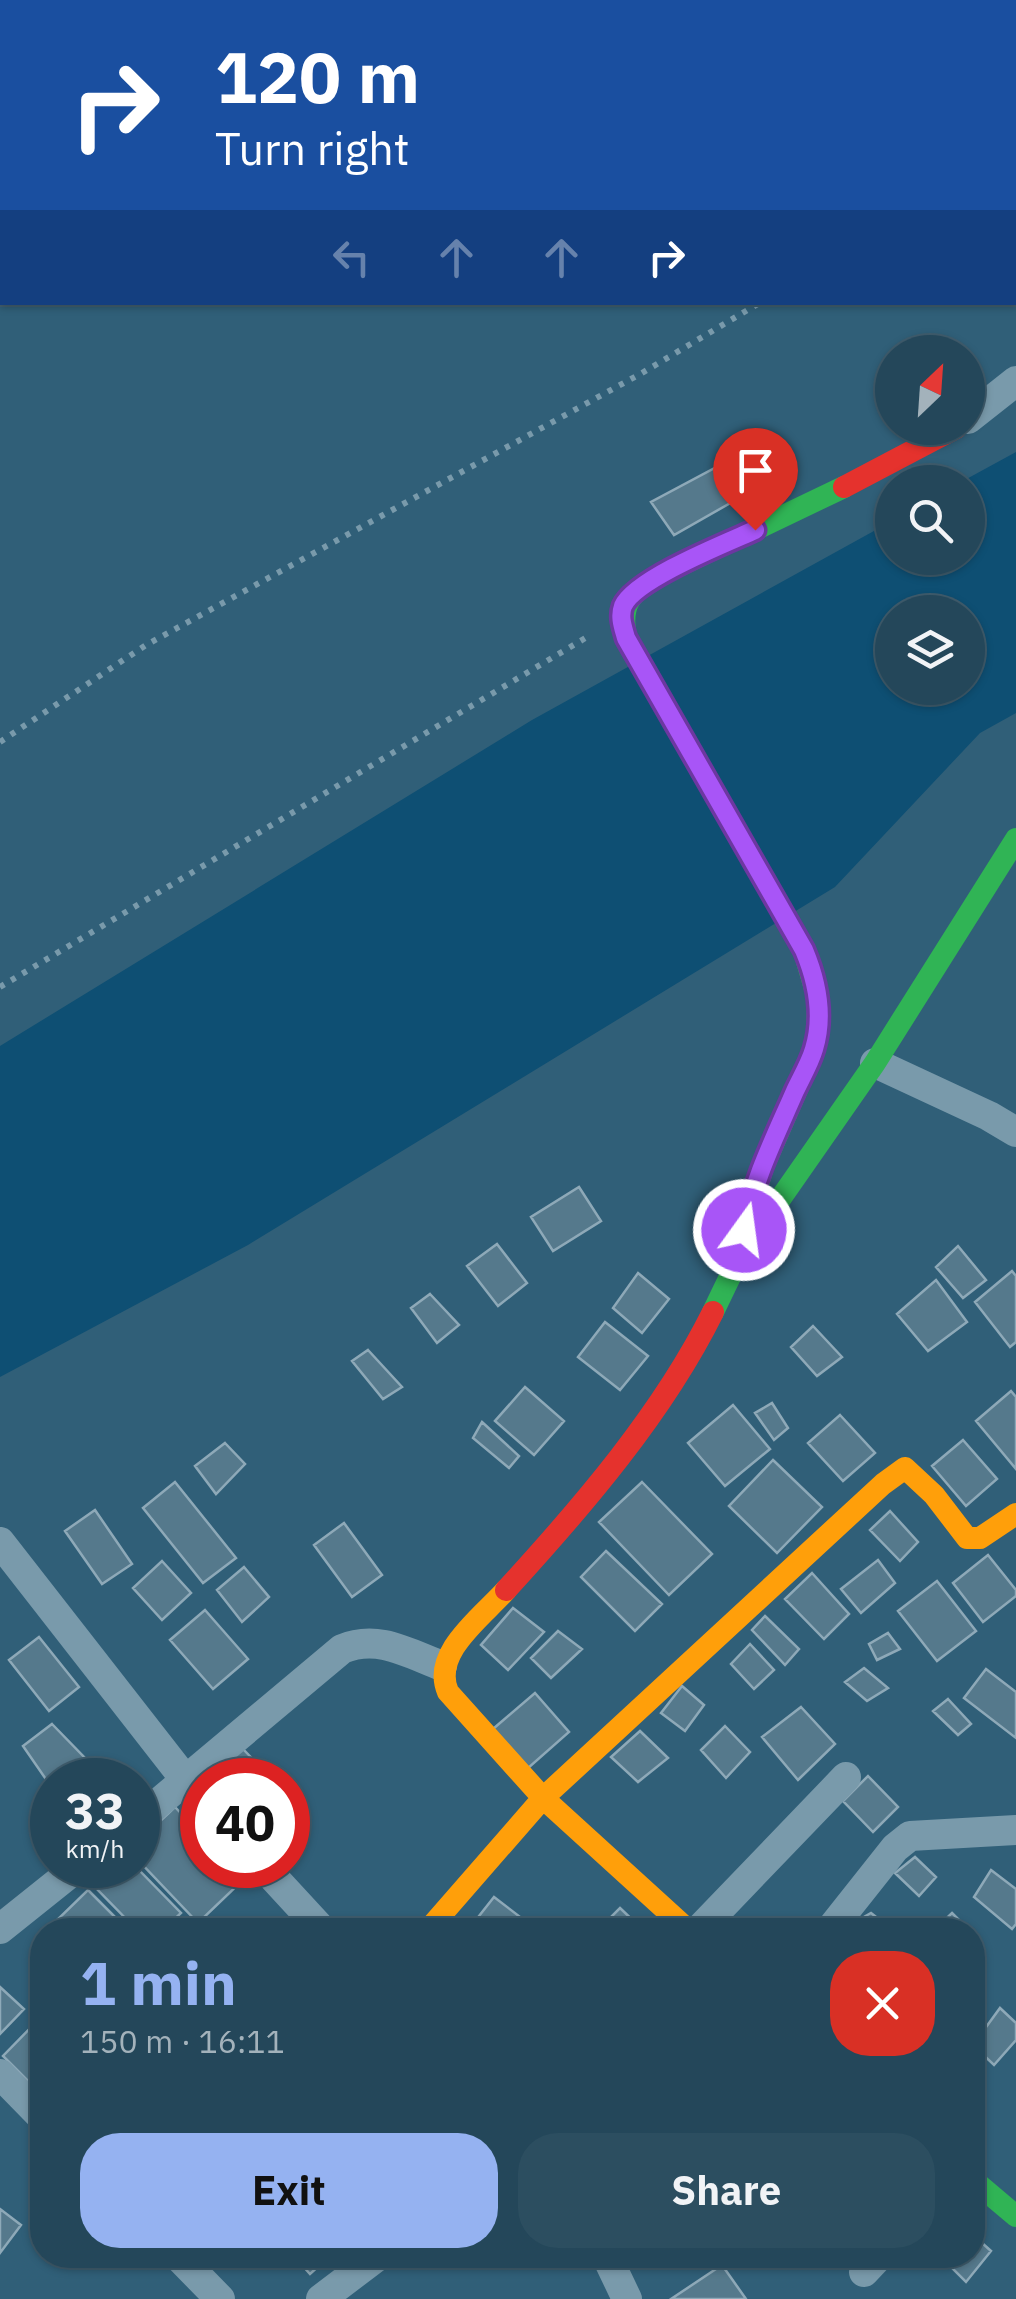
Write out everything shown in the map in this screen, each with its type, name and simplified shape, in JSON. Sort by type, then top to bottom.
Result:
[{"type":"street","points":[[985,405],[1016,381]]},
{"type":"street","points":[[739,1258],[749,1201],[815,1047],[819,1005],[814,974],[623,627],[624,604],[634,592],[662,574],[924,445]]},
{"type":"street","points":[[675,1918],[543,1798],[448,1692],[442,1680],[442,1666],[449,1653],[572,1519],[689,1360],[739,1258],[875,1063],[1016,839]]},
{"type":"street","points":[[875,1063],[1016,1132]]},
{"type":"street","points":[[438,1918],[543,1798],[882,1484],[906,1468],[934,1495],[967,1538],[980,1538],[1016,1514]]},
{"type":"street","points":[[0,1542],[180,1774]]},
{"type":"street","points":[[229,1758],[342,1649],[358,1642],[380,1642],[442,1666]]},
{"type":"street","points":[[711,1918],[846,1777]]},
{"type":"street","points":[[840,1918],[895,1848],[910,1836],[1016,1830]]},
{"type":"street","points":[[0,1929],[51,1888]]},
{"type":"street","points":[[283,1888],[311,1918]]},
{"type":"street","points":[[0,2074],[30,2105]]},
{"type":"street","points":[[985,2190],[1016,2216]]},
{"type":"street","points":[[190,2268],[220,2299]]},
{"type":"street","points":[[321,2299],[362,2268]]},
{"type":"street","points":[[612,2268],[627,2299]]},
{"type":"path","points":[[0,742],[146,645],[642,373],[756,305]]},
{"type":"path","points":[[0,988],[623,627]]},
{"type":"water","points":[[1016,452],[1016,713],[980,733],[835,887],[248,1245],[0,1377],[0,1046],[532,720],[875,530],[875,575],[985,575],[985,469]]},
{"type":"building","points":[[728,461],[748,493],[674,535],[651,502]]},
{"type":"building","points":[[579,1187],[601,1221],[553,1251],[531,1217]]},
{"type":"building","points":[[497,1244],[527,1283],[498,1306],[467,1266]]},
{"type":"building","points":[[958,1246],[986,1280],[963,1298],[936,1267]]},
{"type":"building","points":[[1012,1271],[1016,1276],[1016,1342],[1010,1347],[975,1302]]},
{"type":"building","points":[[638,1273],[669,1299],[642,1333],[613,1308]]},
{"type":"building","points":[[936,1280],[967,1322],[928,1351],[897,1314]]},
{"type":"building","points":[[430,1294],[459,1325],[437,1343],[411,1308]]},
{"type":"building","points":[[605,1322],[648,1356],[620,1390],[578,1357]]},
{"type":"building","points":[[813,1326],[842,1357],[817,1376],[791,1347]]},
{"type":"building","points":[[368,1350],[402,1387],[383,1399],[352,1361]]},
{"type":"building","points":[[525,1387],[564,1421],[534,1455],[495,1421]]},
{"type":"building","points":[[1011,1391],[1016,1397],[1016,1469],[976,1421]]},
{"type":"building","points":[[772,1403],[788,1428],[774,1440],[755,1413]]},
{"type":"building","points":[[733,1405],[770,1449],[725,1486],[688,1443]]},
{"type":"building","points":[[840,1415],[875,1453],[843,1481],[808,1443]]},
{"type":"building","points":[[482,1422],[519,1456],[509,1468],[473,1438]]},
{"type":"building","points":[[963,1440],[997,1479],[966,1506],[932,1466]]},
{"type":"building","points":[[225,1443],[245,1464],[216,1494],[195,1466]]},
{"type":"building","points":[[773,1460],[822,1507],[777,1553],[729,1506]]},
{"type":"building","points":[[175,1482],[236,1558],[203,1583],[143,1508]]},
{"type":"building","points":[[642,1482],[712,1554],[669,1595],[599,1522]]},
{"type":"building","points":[[95,1510],[132,1564],[102,1584],[65,1531]]},
{"type":"building","points":[[890,1511],[918,1542],[900,1561],[870,1530]]},
{"type":"building","points":[[344,1523],[382,1575],[352,1597],[314,1545]]},
{"type":"building","points":[[606,1551],[662,1604],[635,1631],[581,1577]]},
{"type":"building","points":[[988,1555],[1016,1590],[1016,1596],[983,1622],[953,1583]]},
{"type":"building","points":[[878,1560],[895,1583],[861,1613],[841,1589]]},
{"type":"building","points":[[162,1561],[191,1593],[162,1620],[133,1588]]},
{"type":"building","points":[[244,1567],[269,1597],[242,1622],[217,1590]]},
{"type":"building","points":[[812,1573],[849,1614],[824,1639],[785,1599]]},
{"type":"building","points":[[937,1581],[976,1631],[937,1661],[898,1611]]},
{"type":"building","points":[[513,1608],[544,1632],[508,1670],[481,1645]]},
{"type":"building","points":[[205,1610],[248,1659],[213,1689],[170,1640]]},
{"type":"building","points":[[765,1616],[799,1649],[785,1665],[752,1630]]},
{"type":"building","points":[[558,1631],[582,1649],[551,1678],[531,1658]]},
{"type":"building","points":[[888,1633],[900,1649],[877,1660],[869,1644]]},
{"type":"building","points":[[39,1637],[79,1687],[49,1711],[9,1660]]},
{"type":"building","points":[[750,1644],[774,1670],[754,1689],[731,1664]]},
{"type":"building","points":[[864,1668],[888,1688],[867,1701],[845,1682]]},
{"type":"building","points":[[986,1669],[1016,1692],[1016,1738],[964,1698]]},
{"type":"building","points":[[682,1686],[704,1705],[685,1731],[661,1713]]},
{"type":"building","points":[[535,1693],[569,1732],[527,1769],[493,1729]]},
{"type":"building","points":[[948,1699],[971,1724],[958,1735],[933,1711]]},
{"type":"building","points":[[801,1707],[835,1744],[798,1780],[762,1737]]},
{"type":"building","points":[[52,1724],[85,1758],[31,1758],[23,1746]]},
{"type":"building","points":[[725,1726],[750,1752],[726,1778],[701,1750]]},
{"type":"building","points":[[640,1731],[668,1758],[638,1782],[611,1757]]},
{"type":"building","points":[[242,1748],[252,1758],[231,1758]]},
{"type":"building","points":[[868,1776],[898,1807],[873,1832],[843,1801]]},
{"type":"building","points":[[175,1807],[180,1812],[180,1888],[235,1888],[203,1918],[193,1918],[160,1883],[160,1821]]},
{"type":"building","points":[[915,1857],[936,1877],[919,1896],[895,1873]]},
{"type":"building","points":[[991,1870],[1016,1889],[1016,1924],[1012,1929],[974,1897]]},
{"type":"building","points":[[96,1888],[157,1888],[181,1913],[176,1918],[125,1918]]},
{"type":"building","points":[[88,1890],[116,1918],[59,1918]]},
{"type":"building","points":[[494,1897],[521,1918],[477,1918]]},
{"type":"building","points":[[620,1908],[630,1918],[610,1918]]},
{"type":"building","points":[[0,1987],[24,2009],[0,2034]]},
{"type":"building","points":[[1000,2008],[1016,2023],[1016,2040],[994,2065],[985,2056],[985,2029]]},
{"type":"building","points":[[30,2028],[30,2083],[3,2056]]},
{"type":"building","points":[[0,2209],[21,2225],[0,2253]]},
{"type":"building","points":[[718,2268],[724,2268],[746,2299],[671,2299]]},
{"type":"building","points":[[952,2268],[977,2268],[966,2282]]},
{"type":"traffic: fast","points":[[743,1237],[763,1167],[817,1037],[818,999],[804,951],[626,638],[624,615],[630,599],[662,574],[844,487]]},
{"type":"traffic: fast","points":[[713,1312],[739,1258],[875,1063],[1016,839]]},
{"type":"traffic: fast","points":[[985,2190],[1016,2216]]},
{"type":"traffic: slow","points":[[438,1918],[543,1798],[905,1468],[934,1495],[967,1538],[980,1538],[1016,1514]]},
{"type":"traffic: slow","points":[[506,1590],[453,1650],[445,1678],[448,1692],[543,1798],[675,1918]]},
{"type":"traffic: jam","points":[[844,487],[924,445]]},
{"type":"traffic: jam","points":[[506,1590],[592,1492],[646,1422],[713,1312]]},
{"type":"route","points":[[744,1230],[762,1164],[815,1047],[819,1005],[814,974],[626,638],[620,616],[634,592],[662,574],[755,530]]}]
